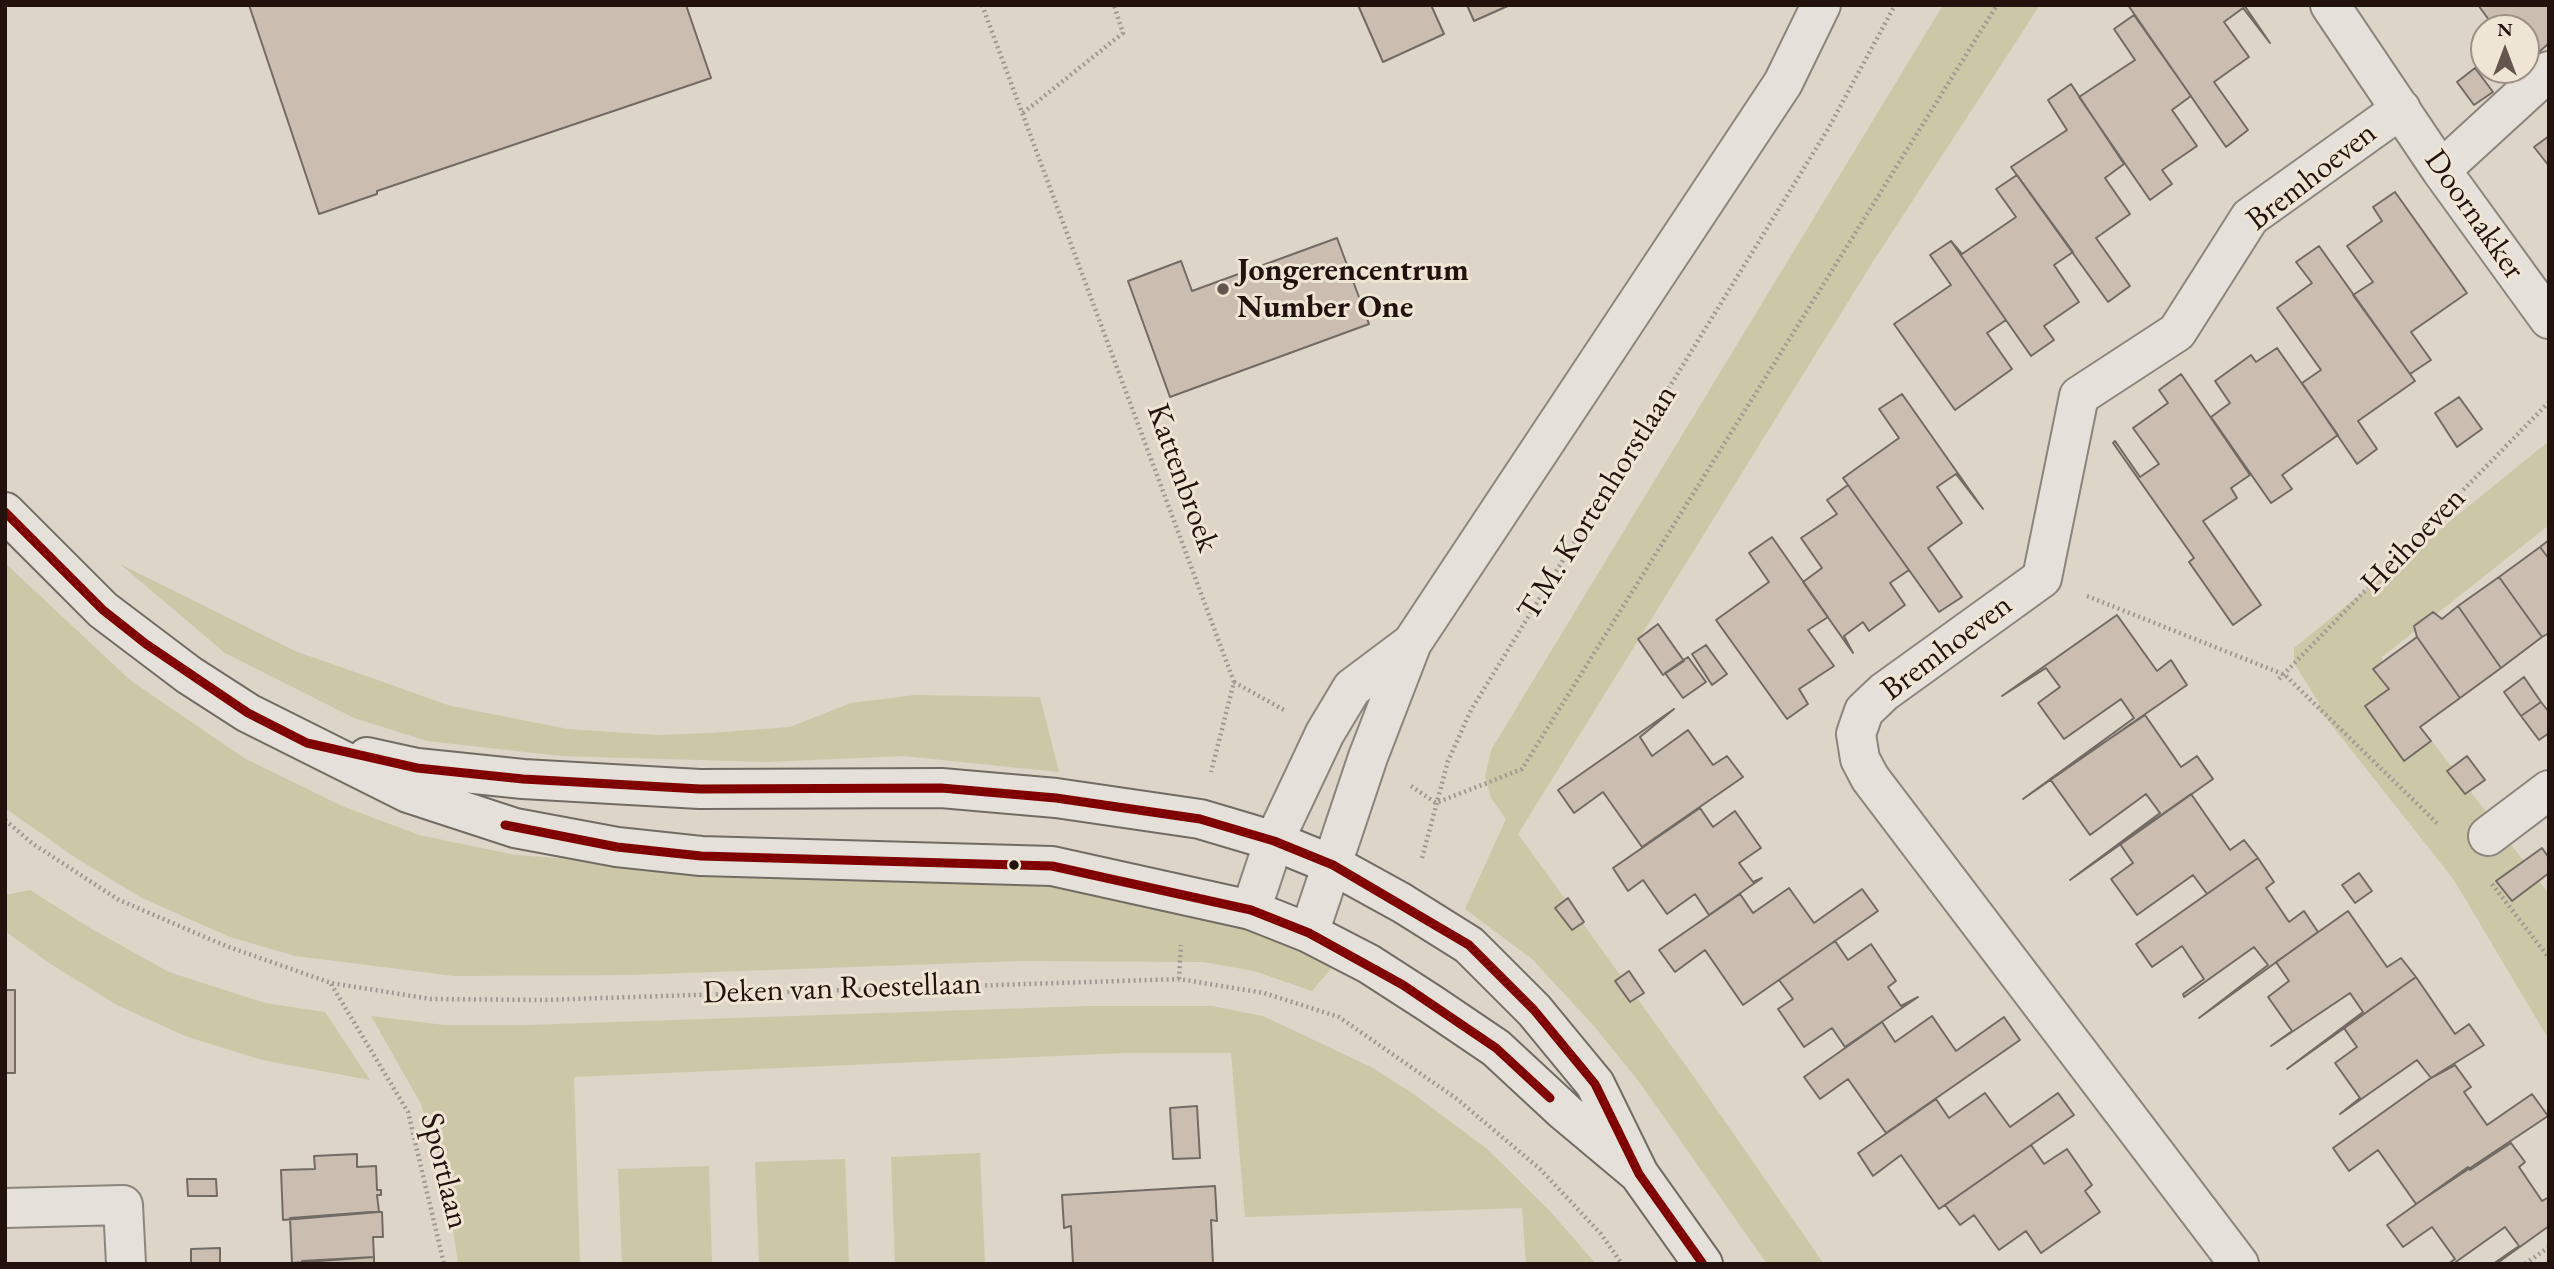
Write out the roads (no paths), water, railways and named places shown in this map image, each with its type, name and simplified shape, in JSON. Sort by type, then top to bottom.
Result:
[{"type":"street","points":[[1309,933],[1368,757],[1412,643],[1783,83],[1821,5]]},
{"type":"street","name":"Doornakker","points":[[2330,5],[2441,170],[2549,319]]},
{"type":"street","points":[[2441,170],[2549,71]]},
{"type":"street","name":"Bremhoeven","points":[[2239,1264],[1870,778],[1860,759],[1856,734],[1864,711],[1884,692],[2042,578],[2079,396],[2177,332],[2250,217],[2401,109]]},
{"type":"street","points":[[5,512],[103,610],[146,644],[248,713],[408,793],[515,828],[617,847],[701,856],[1052,866],[1184,893],[1251,910],[1309,933],[1368,964],[1496,1048],[1565,1112],[1639,1174]]},
{"type":"street","points":[[1251,910],[1274,841],[1325,733],[1352,688],[1412,643]]},
{"type":"street","points":[[307,743],[417,768],[523,779],[700,789],[941,788],[1056,798],[1200,819],[1274,841],[1333,865],[1402,903],[1469,945],[1534,1010],[1595,1084],[1639,1174],[1703,1264]]},
{"type":"street","points":[[2488,836],[2549,790]]},
{"type":"street","points":[[5,1208],[123,1205],[126,1264]]},
{"type":"place","name":"Jongerencentrum Number One","points":[[1223,289]]}]
